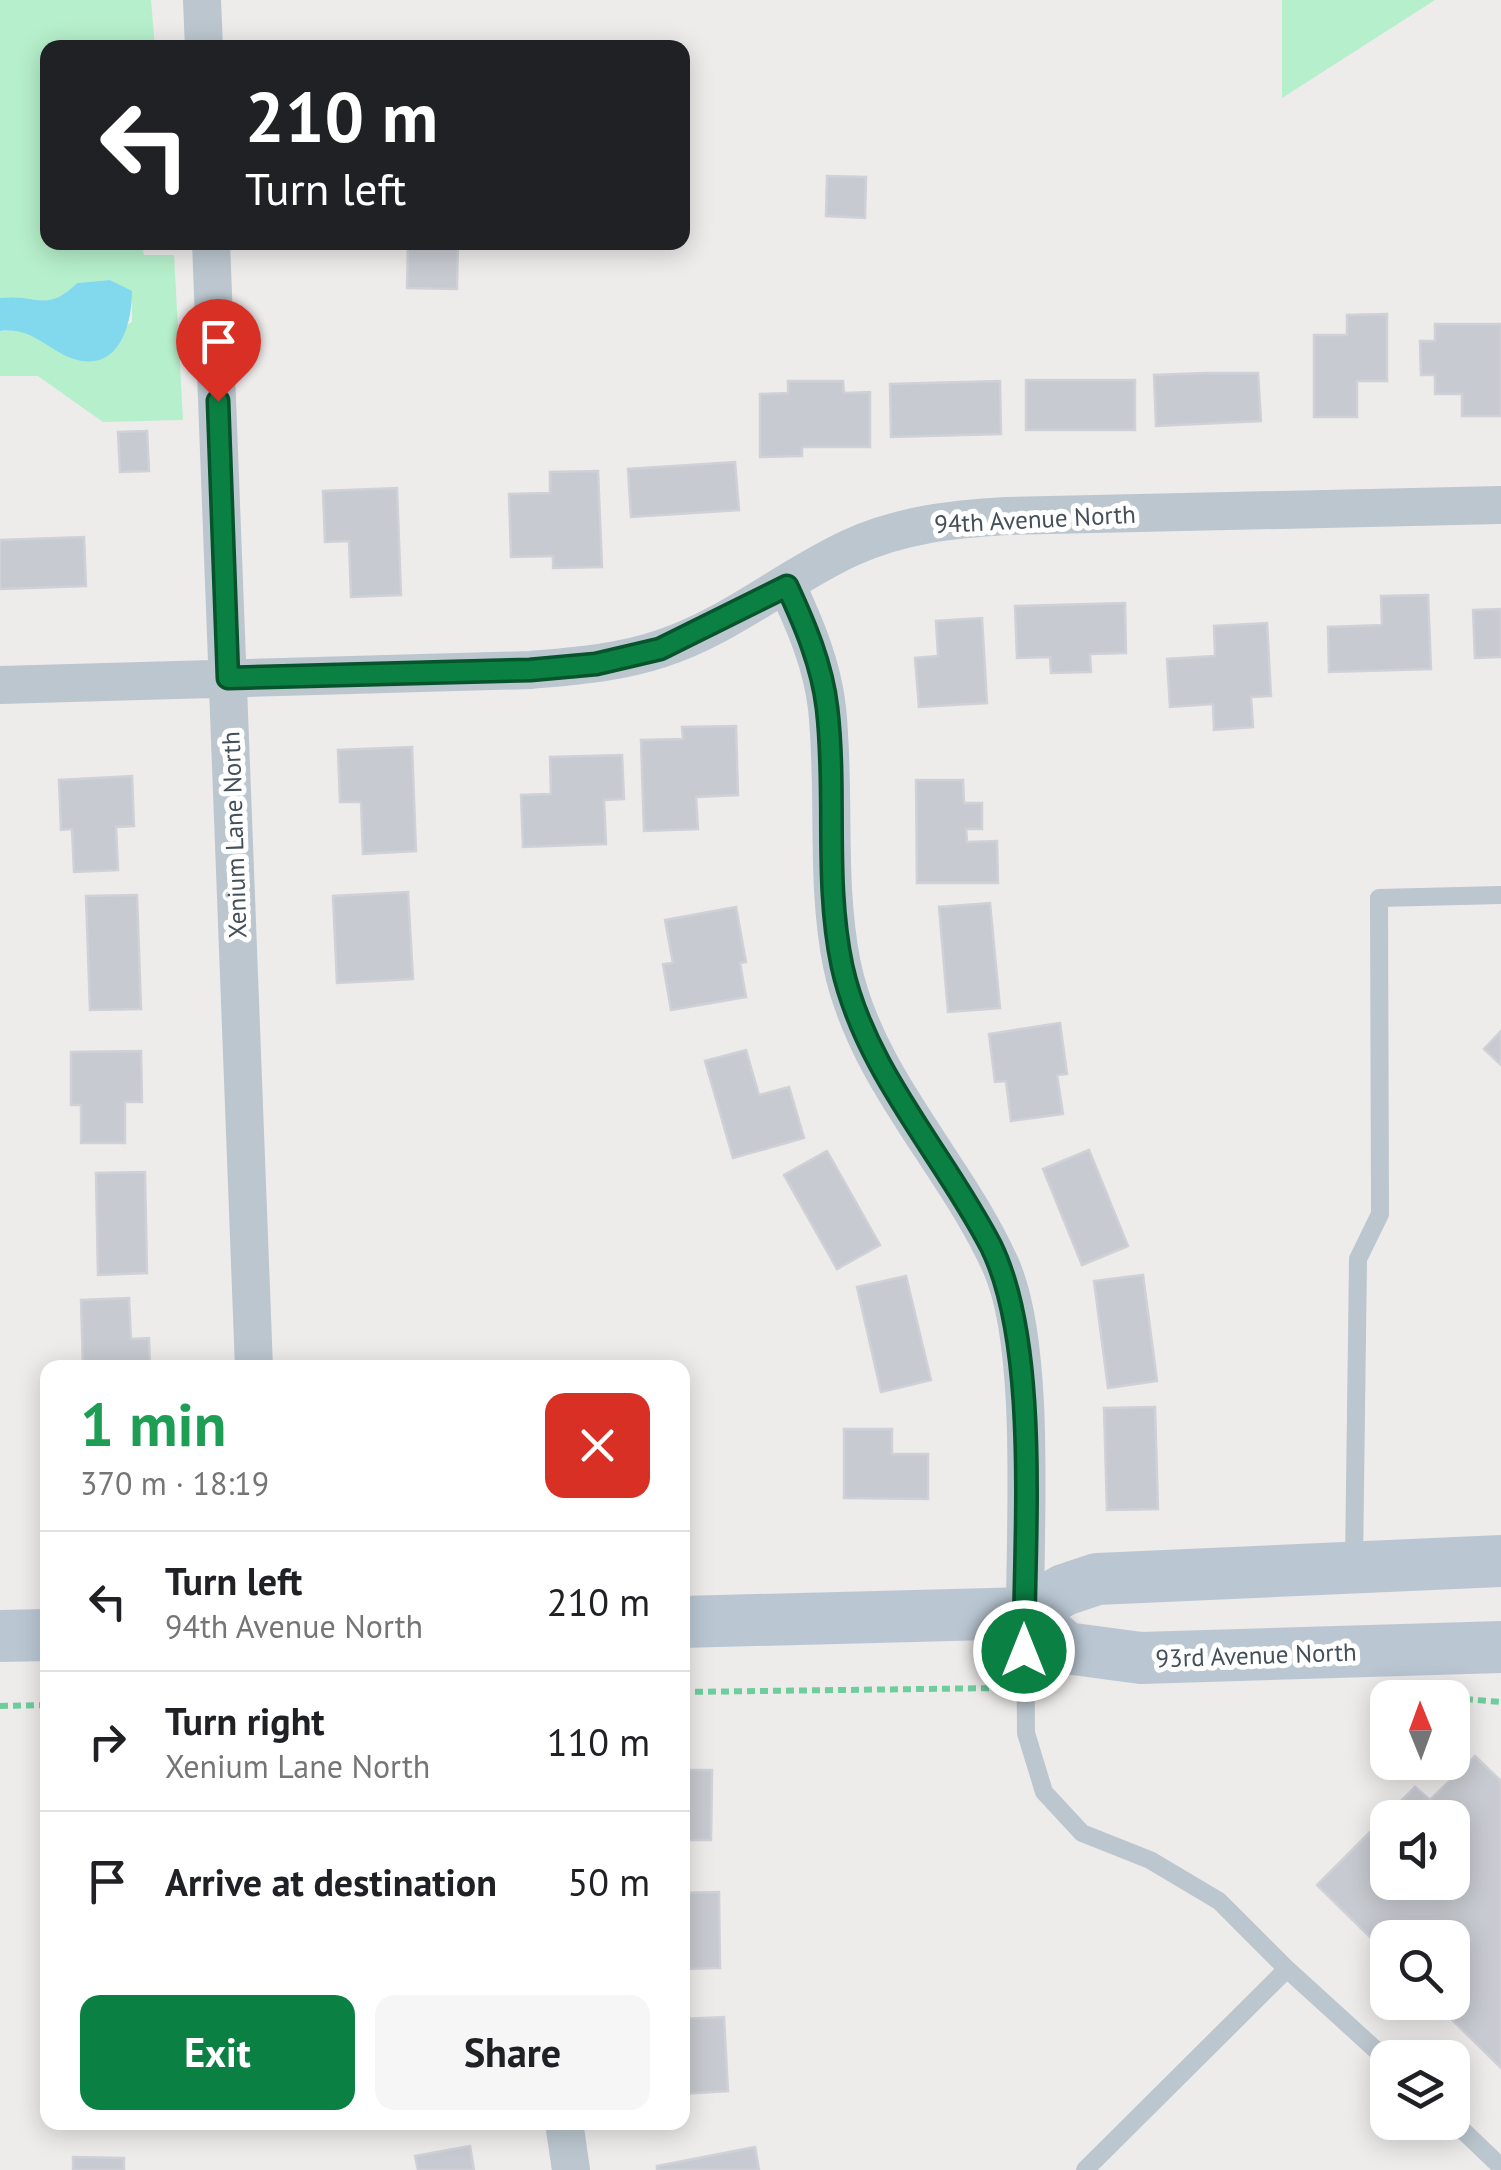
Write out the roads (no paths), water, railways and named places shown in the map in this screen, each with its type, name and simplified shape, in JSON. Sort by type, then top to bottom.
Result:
[{"type":"main road","points":[[690,1622],[1024,1613],[1064,1590],[1097,1579],[1501,1560]]},
{"type":"main road","name":"93rd Avenue North","points":[[1024,1613],[1066,1648],[1140,1658],[1501,1647]]},
{"type":"main road","points":[[0,1636],[40,1635]]},
{"type":"street","points":[[202,0],[204,40]]},
{"type":"street","name":"Xenium Lane North","points":[[211,250],[254,1360]]},
{"type":"street","name":"94th Avenue North","points":[[0,685],[530,670],[596,664],[660,649],[787,586],[848,548],[935,522],[1007,516],[1501,504]]},
{"type":"street","points":[[787,586],[812,642],[827,704],[834,898],[850,995],[892,1084],[987,1238],[1002,1270],[1016,1322],[1022,1376],[1024,1613]]},
{"type":"street","points":[[565,2130],[571,2170]]},
{"type":"lane","points":[[1354,1564],[1358,1260],[1380,1214],[1379,898],[1501,895]]},
{"type":"lane","points":[[1024,1613],[1026,1733],[1044,1792],[1082,1834],[1150,1860],[1220,1901],[1370,2045]]},
{"type":"lane","points":[[1085,2170],[1287,1969]]},
{"type":"lane","points":[[1470,2137],[1501,2167]]},
{"type":"water","points":[[110,280],[132,291],[131,305],[119,344],[100,360],[71,358],[30,335],[0,331],[0,298],[49,300],[77,283]]}]
